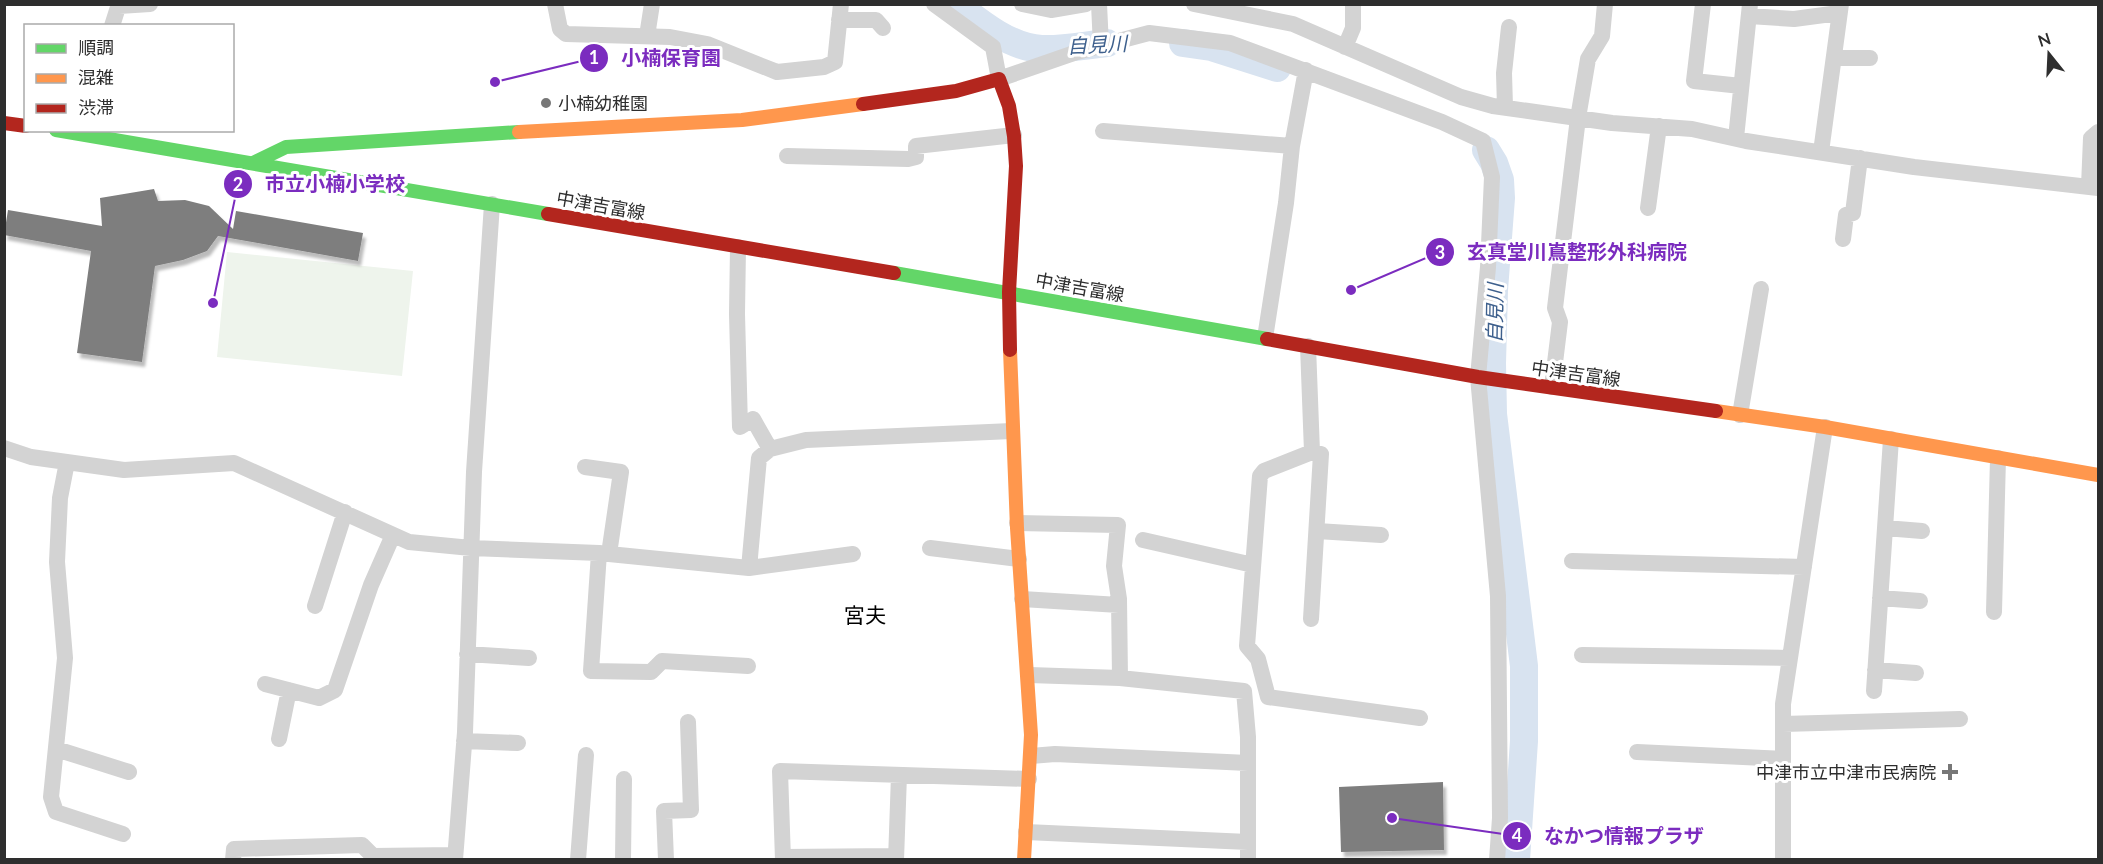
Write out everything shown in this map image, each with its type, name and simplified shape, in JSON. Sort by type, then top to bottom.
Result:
[{"type":"main road","points":[[254,163],[286,147],[742,120],[956,91],[999,79],[1007,95],[1014,135],[1014,204],[1008,293],[1012,431],[1019,559],[1029,675],[1031,756],[1024,860]]},
{"type":"main road","points":[[4,123],[24,126]]},
{"type":"main road","name":"中津吉富線","points":[[75,132],[1478,376],[1825,427],[2098,475]]},
{"type":"street","points":[[113,24],[119,5],[150,4]]},
{"type":"street","points":[[555,4],[560,29],[566,34],[670,37],[707,44],[777,72],[824,67],[835,62],[840,12],[876,20],[883,28]]},
{"type":"street","points":[[647,36],[652,4]]},
{"type":"street","points":[[934,4],[993,47],[999,79],[1077,52],[1149,33],[1230,43],[1442,122],[1483,141],[1492,177],[1488,267],[1478,376],[1498,596],[1500,818],[1497,860]]},
{"type":"street","points":[[1022,4],[1051,10],[1086,4]]},
{"type":"street","points":[[1099,4],[1101,46]]},
{"type":"street","points":[[1194,4],[1293,24],[1461,97],[1505,107],[1578,118],[1692,129],[1914,167],[2094,187],[2091,138],[2098,132]]},
{"type":"street","points":[[1345,46],[1353,28],[1353,4]]},
{"type":"street","points":[[1552,387],[1560,322],[1555,308],[1578,118],[1588,59],[1602,36],[1605,4]]},
{"type":"street","points":[[1703,4],[1694,81],[1742,86]]},
{"type":"street","points":[[1736,138],[1750,10],[1794,19],[1840,9],[1821,152]]},
{"type":"street","points":[[1505,107],[1504,73],[1509,27]]},
{"type":"street","points":[[1834,58],[1870,58]]},
{"type":"street","points":[[1265,338],[1286,203],[1292,146],[1306,70]]},
{"type":"street","points":[[1648,208],[1659,126]]},
{"type":"street","points":[[1103,131],[1292,146]]},
{"type":"street","points":[[787,156],[908,159],[916,157],[916,147],[1014,135]]},
{"type":"street","points":[[1843,239],[1846,215],[1853,213],[1860,158]]},
{"type":"street","points":[[233,860],[234,849],[362,845],[373,856],[455,857],[464,741],[471,548],[492,204]]},
{"type":"street","points":[[738,247],[740,427],[753,419],[770,449]]},
{"type":"street","points":[[1740,415],[1761,289]]},
{"type":"street","points":[[1308,346],[1312,452]]},
{"type":"street","points":[[1783,860],[1783,704],[1825,427]]},
{"type":"street","points":[[749,568],[759,458],[770,449],[806,440],[1012,431]]},
{"type":"street","points":[[1874,692],[1891,439]]},
{"type":"street","points":[[4,448],[31,457],[124,470],[234,463],[409,542],[471,548],[604,554],[749,568],[853,554]]},
{"type":"street","points":[[1311,618],[1322,454],[1312,452],[1264,471],[1260,476],[1247,646],[1257,659],[1268,697],[1420,717]]},
{"type":"street","points":[[1994,612],[1998,458]]},
{"type":"street","points":[[67,462],[60,498],[57,562],[65,658],[51,797],[56,812],[123,834]]},
{"type":"street","points":[[585,467],[621,472],[604,554],[591,671],[651,672],[662,661],[748,666]]},
{"type":"street","points":[[315,606],[345,512]]},
{"type":"street","points":[[1017,523],[1118,525],[1114,566],[1119,605],[1120,678]]},
{"type":"street","points":[[1885,528],[1922,531]]},
{"type":"street","points":[[1317,531],[1381,535]]},
{"type":"street","points":[[265,684],[319,698],[335,690],[371,585],[393,535]]},
{"type":"street","points":[[1143,540],[1253,565]]},
{"type":"street","points":[[930,548],[1019,559]]},
{"type":"street","points":[[1572,561],[1804,567]]},
{"type":"street","points":[[1880,598],[1920,601]]},
{"type":"street","points":[[1022,600],[1119,605]]},
{"type":"street","points":[[467,654],[529,658]]},
{"type":"street","points":[[1582,654],[1790,658]]},
{"type":"street","points":[[1875,670],[1916,674]]},
{"type":"street","points":[[1029,675],[1120,678],[1244,691],[1248,737],[1248,860]]},
{"type":"street","points":[[279,739],[289,690]]},
{"type":"street","points":[[1783,724],[1960,719]]},
{"type":"street","points":[[666,860],[664,811],[691,810],[688,722]]},
{"type":"street","points":[[464,741],[518,744]]},
{"type":"street","points":[[56,749],[129,772]]},
{"type":"street","points":[[1637,752],[1783,759]]},
{"type":"street","points":[[1031,756],[1055,754],[1248,764]]},
{"type":"street","points":[[578,860],[586,755]]},
{"type":"street","points":[[899,775],[896,858],[783,858],[780,771],[1029,779]]},
{"type":"street","points":[[623,860],[624,779]]},
{"type":"street","points":[[1026,832],[1248,842]]},
{"type":"shaded area","points":[[227,252],[413,271],[402,376],[217,357]]},
{"type":"building","points":[[154,189],[158,201],[185,200],[209,206],[233,229],[236,211],[363,233],[358,261],[218,236],[207,251],[183,260],[155,266],[142,362],[77,353],[91,251],[4,235],[8,210],[102,226],[100,198]]},
{"type":"building","points":[[1443,782],[1444,850],[1341,852],[1339,787]]},
{"type":"waterway","name":"自見川","points":[[956,4],[996,33],[1030,48],[1058,49],[1107,43]]},
{"type":"waterway","name":"自見川","points":[[1183,43],[1211,47],[1277,68]]},
{"type":"waterway","name":"自見川","points":[[1486,150],[1500,180],[1501,198],[1494,290],[1493,414],[1524,666],[1524,741],[1516,860]]},
{"type":"traffic: fast","points":[[68,132],[548,214]]},
{"type":"traffic: fast","points":[[253,163],[286,147],[519,132]]},
{"type":"traffic: fast","points":[[894,273],[1267,339]]},
{"type":"traffic: slow","points":[[519,132],[742,120],[863,104]]},
{"type":"traffic: slow","points":[[1010,350],[1017,528],[1031,735],[1024,860]]},
{"type":"traffic: slow","points":[[1716,411],[1825,427],[2098,475]]},
{"type":"traffic: jam","points":[[863,104],[956,91],[999,79],[1009,106],[1016,166],[1009,292],[1010,350]]},
{"type":"traffic: jam","points":[[4,123],[24,126]]},
{"type":"traffic: jam","points":[[548,214],[894,273]]},
{"type":"traffic: jam","points":[[1267,339],[1478,377],[1716,411]]},
{"type":"place","name":"小楠保育園","points":[[495,82]]},
{"type":"place","name":"小楠幼稚園","points":[[546,103]]},
{"type":"place","name":"玄真堂川嶌整形外科病院","points":[[1351,290]]},
{"type":"place","name":"市立小楠小学校","points":[[213,303]]},
{"type":"place","name":"中津市立中津市民病院","points":[[1950,772]]},
{"type":"place","name":"なかつ情報プラザ","points":[[1392,818]]},
{"type":"district","name":"宮夫","points":[[865,614]]}]
